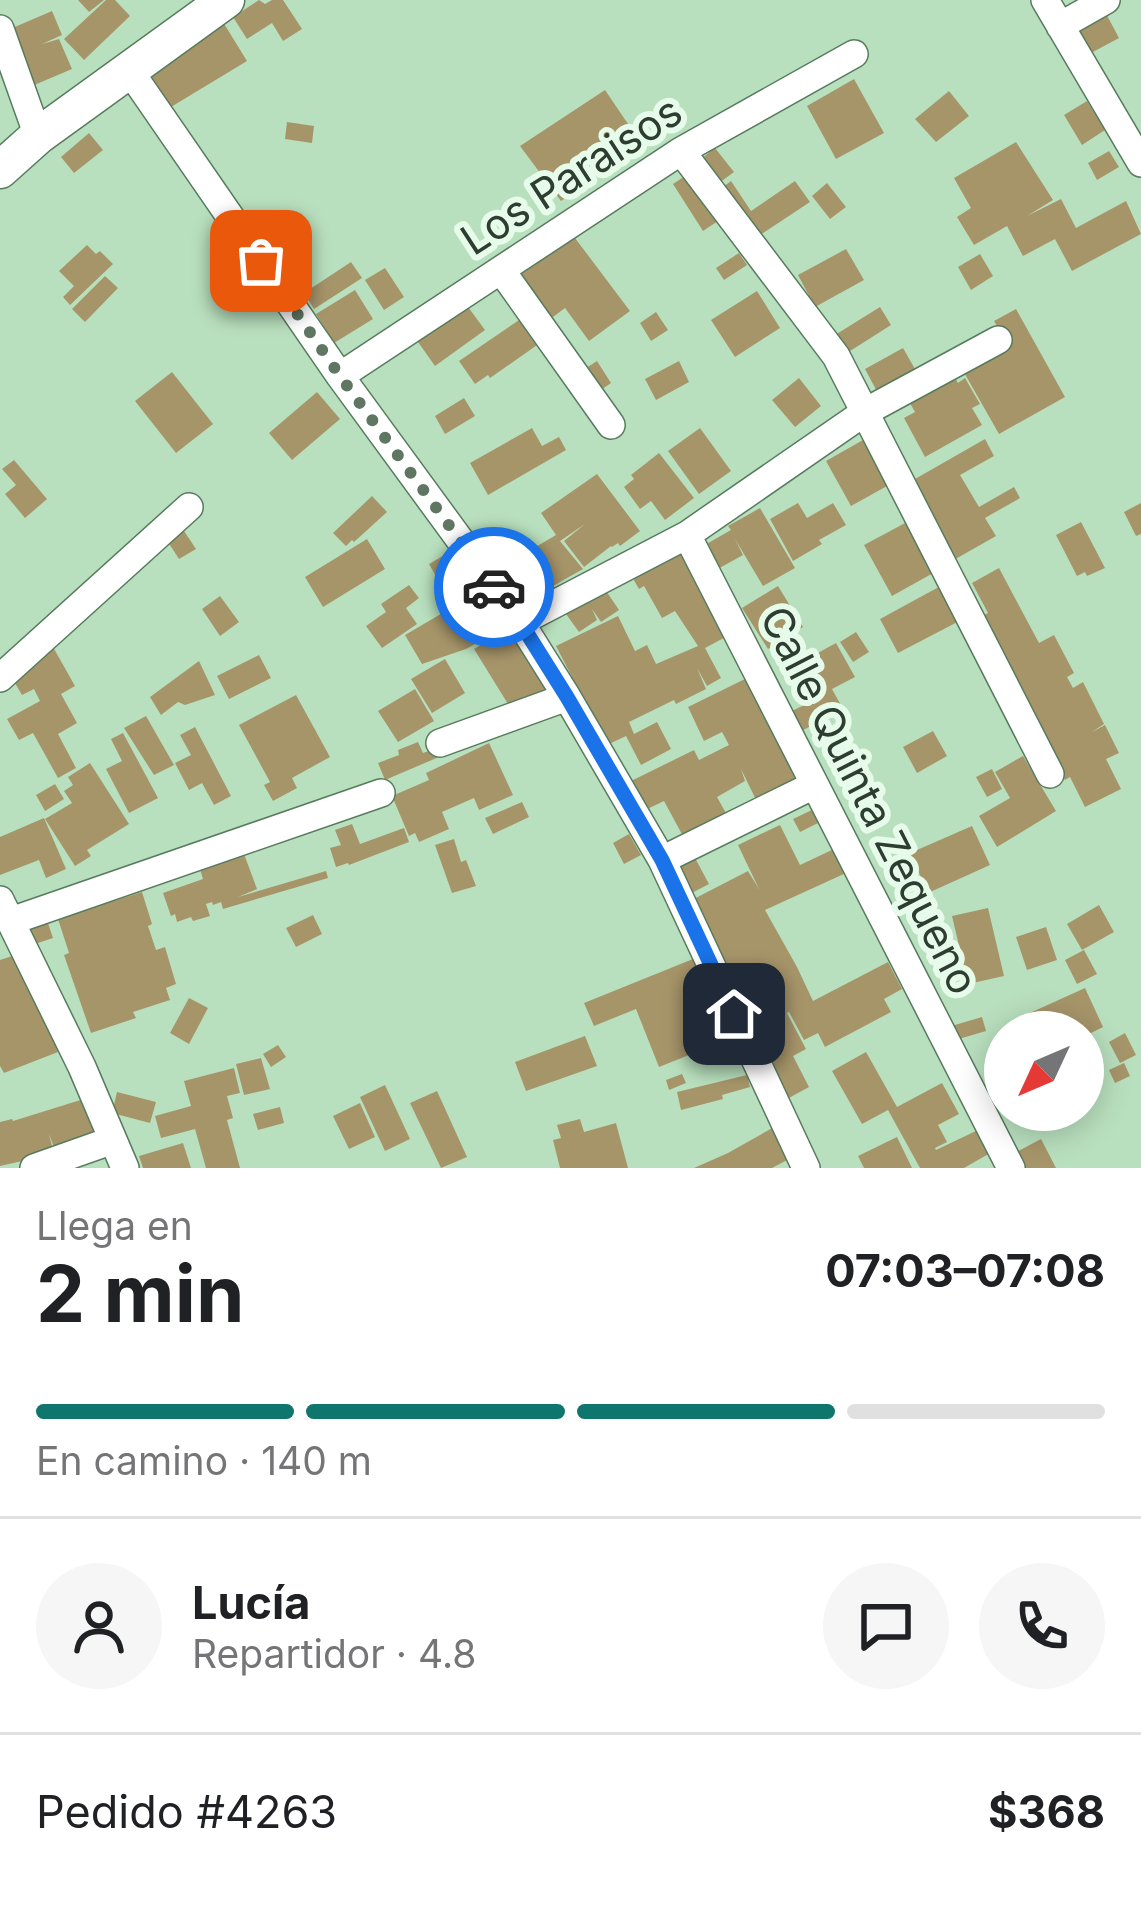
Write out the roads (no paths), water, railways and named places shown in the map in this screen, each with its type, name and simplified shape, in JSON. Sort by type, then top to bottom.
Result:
[{"type":"street","points":[[0,170],[38,136],[226,0]]},
{"type":"street","points":[[1045,0],[1141,163]]},
{"type":"street","points":[[1060,26],[1106,0]]},
{"type":"street","points":[[0,29],[38,136]]},
{"type":"street","name":"Los Paraisos","points":[[340,376],[681,151],[854,54]]},
{"type":"street","points":[[129,70],[340,376],[520,622],[567,697],[662,860],[806,1168]]},
{"type":"street","points":[[681,151],[836,356],[1050,774]]},
{"type":"street","points":[[501,270],[611,425]]},
{"type":"street","points":[[520,622],[687,535],[865,412],[998,340]]},
{"type":"street","points":[[0,678],[189,507]]},
{"type":"street","name":"Calle Quinta Zequeno","points":[[687,535],[1011,1168]]},
{"type":"street","points":[[440,743],[567,697]]},
{"type":"street","points":[[662,860],[814,785]]},
{"type":"street","points":[[125,1168],[6,911],[382,793]]},
{"type":"street","points":[[34,1168],[113,1140]]}]
